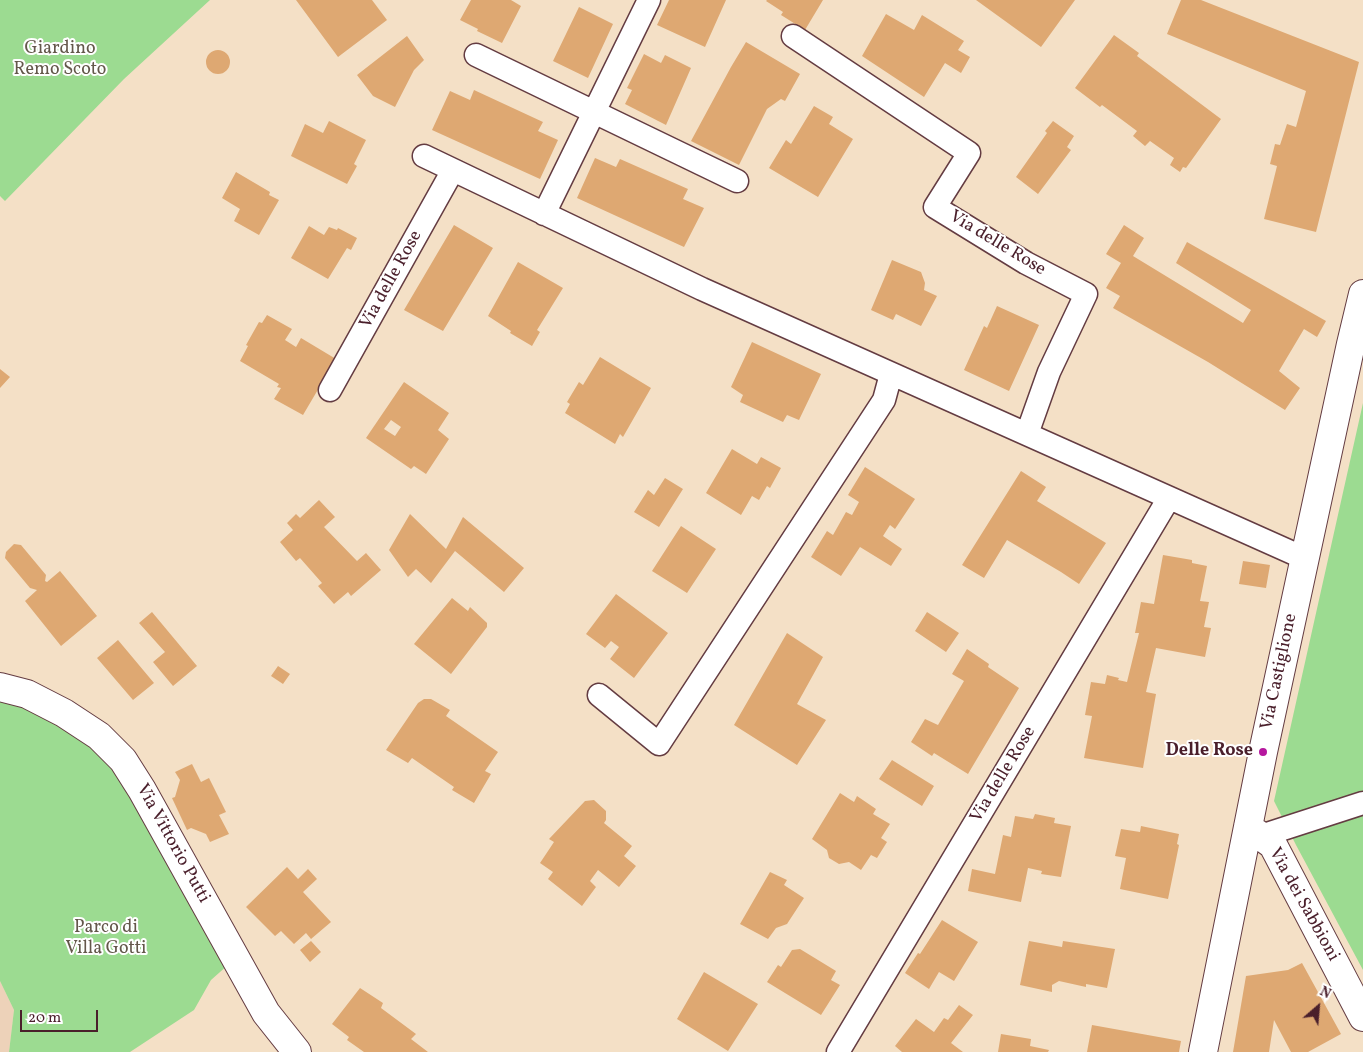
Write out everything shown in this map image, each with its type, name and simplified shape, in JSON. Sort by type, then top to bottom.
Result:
[{"type":"street","points":[[544,214],[649,0]]},
{"type":"street","name":"Via delle Rose","points":[[793,36],[969,153],[936,207],[1026,263],[1086,294],[1049,372],[1027,434]]},
{"type":"street","points":[[476,55],[737,180]]},
{"type":"street","points":[[424,156],[702,289],[1304,558]]},
{"type":"street","name":"Via delle Rose","points":[[330,390],[453,170]]},
{"type":"street","name":"Via Castiglione","points":[[1203,1052],[1254,831],[1304,558],[1363,294]]},
{"type":"street","points":[[599,695],[659,744],[884,400],[891,374]]},
{"type":"street","name":"Via delle Rose","points":[[838,1052],[1169,498]]},
{"type":"street","name":"Via Vittorio Putti","points":[[0,687],[27,694],[64,713],[99,736],[123,760],[142,790],[266,1013],[297,1052]]},
{"type":"street","points":[[1254,831],[1363,803]]},
{"type":"street","name":"Via dei Sabbioni","points":[[1254,831],[1273,846],[1363,1017]]},
{"type":"shaded area","points":[[0,981],[14,1010],[9,1052],[0,1052]]},
{"type":"green space","name":"Giardino Remo Scoto","points":[[0,0],[210,0],[124,79],[5,201],[0,196]]},
{"type":"green space","points":[[1363,403],[1363,970],[1274,801]]},
{"type":"green space","name":"Parco di Villa Gotti","points":[[0,689],[93,722],[237,957],[211,980],[194,1010],[130,1052],[9,1052],[14,1010],[0,981]]},
{"type":"building","points":[[296,0],[372,0],[387,20],[338,57]]},
{"type":"building","points":[[471,0],[511,0],[521,6],[502,43],[460,20]]},
{"type":"building","points":[[669,0],[726,0],[705,47],[657,25]]},
{"type":"building","points":[[767,0],[823,0],[805,30],[781,15],[783,12]]},
{"type":"building","points":[[976,0],[1075,0],[1041,47]]},
{"type":"building","points":[[1181,0],[1201,0],[1359,62],[1316,232],[1264,219],[1277,166],[1270,164],[1275,144],[1280,145],[1287,124],[1296,127],[1306,91],[1167,34]]},
{"type":"building","points":[[579,7],[613,24],[588,78],[553,61]]},
{"type":"building","points":[[886,14],[914,30],[922,15],[964,41],[958,50],[970,57],[961,73],[945,63],[924,97],[862,56]]},
{"type":"building","points":[[1114,35],[1139,53],[1137,56],[1221,119],[1186,168],[1183,167],[1180,172],[1170,165],[1174,158],[1150,141],[1145,146],[1133,136],[1137,131],[1075,88]]},
{"type":"building","points":[[407,36],[424,60],[414,70],[395,107],[373,96],[357,75]]},
{"type":"building","points":[[746,42],[800,74],[785,101],[781,99],[767,109],[739,165],[691,141]]},
{"type":"building","points":[[218,50],[227,53],[230,62],[227,71],[218,74],[209,71],[206,62],[209,53]]},
{"type":"building","points":[[644,54],[661,63],[665,55],[691,68],[666,125],[625,104],[632,90],[627,88]]},
{"type":"building","points":[[474,90],[543,122],[538,131],[558,140],[540,179],[432,130],[450,91],[470,100]]},
{"type":"building","points":[[814,106],[833,117],[829,124],[853,139],[818,197],[769,168],[786,140],[791,144]]},
{"type":"building","points":[[329,121],[366,140],[354,164],[357,166],[347,184],[291,156],[305,124],[323,133]]},
{"type":"building","points":[[1053,121],[1074,136],[1067,147],[1071,150],[1038,194],[1016,177],[1047,133],[1045,131]]},
{"type":"building","points":[[595,158],[616,167],[620,159],[688,189],[683,199],[704,208],[684,247],[577,198]]},
{"type":"building","points":[[236,172],[270,192],[269,195],[279,200],[259,235],[234,221],[240,209],[222,198]]},
{"type":"building","points":[[454,225],[493,248],[443,331],[404,310]]},
{"type":"building","points":[[1124,225],[1144,238],[1133,256],[1243,323],[1251,310],[1176,263],[1187,242],[1326,321],[1317,337],[1304,329],[1279,371],[1300,388],[1285,410],[1208,362],[1113,308],[1120,296],[1106,288],[1121,263],[1106,254]]},
{"type":"building","points":[[309,226],[324,235],[329,227],[337,230],[338,228],[357,238],[351,250],[347,248],[328,279],[291,258]]},
{"type":"building","points":[[892,260],[921,272],[925,283],[924,290],[937,296],[921,326],[896,314],[893,320],[871,310]]},
{"type":"building","points":[[518,262],[563,288],[537,330],[540,332],[532,346],[510,333],[511,331],[488,316]]},
{"type":"building","points":[[997,306],[1039,325],[1009,391],[964,370],[984,326],[987,328]]},
{"type":"building","points":[[267,315],[292,329],[285,340],[296,347],[301,338],[336,359],[303,415],[274,399],[281,388],[277,387],[279,384],[240,361],[248,346],[246,345],[259,322],[262,323]]},
{"type":"building","points":[[752,342],[821,374],[799,420],[787,415],[783,422],[740,402],[743,395],[731,387]]},
{"type":"building","points":[[600,357],[651,388],[623,437],[620,434],[615,444],[565,413],[570,404],[567,402],[579,382],[583,385]]},
{"type":"building","points":[[0,369],[10,377],[0,388]]},
{"type":"building","points":[[404,382],[449,413],[438,430],[449,439],[426,474],[414,466],[411,469],[366,438]],"holes":[[[391,420],[401,427],[395,436],[384,429]]]},
{"type":"building","points":[[732,449],[757,464],[761,457],[781,468],[770,488],[767,486],[759,500],[752,496],[741,515],[706,493]]},
{"type":"building","points":[[865,467],[915,499],[895,529],[890,525],[883,536],[902,549],[891,566],[860,547],[841,576],[811,557],[827,531],[833,535],[846,512],[852,515],[859,502],[848,495]]},
{"type":"building","points":[[1021,471],[1046,487],[1037,501],[1106,543],[1079,584],[1007,540],[984,578],[962,565]]},
{"type":"building","points":[[665,478],[683,489],[659,527],[634,512],[648,490],[654,495]]},
{"type":"building","points":[[319,500],[335,517],[324,527],[357,561],[366,553],[381,570],[351,596],[348,592],[334,604],[318,586],[322,583],[300,558],[296,561],[280,542],[293,530],[287,523],[296,514],[300,518]]},
{"type":"building","points":[[410,514],[446,549],[463,517],[524,568],[504,592],[455,551],[431,583],[416,569],[408,577],[389,550]]},
{"type":"building","points":[[681,526],[716,549],[687,593],[652,571]]},
{"type":"building","points":[[14,544],[21,545],[46,575],[45,581],[47,582],[60,571],[97,616],[61,646],[25,601],[37,590],[30,588],[5,558],[6,552]]},
{"type":"building","points":[[1163,555],[1192,560],[1192,563],[1207,566],[1200,601],[1209,602],[1204,627],[1211,628],[1205,657],[1156,648],[1146,692],[1156,694],[1143,768],[1084,758],[1092,716],[1085,715],[1091,682],[1105,684],[1107,675],[1127,682],[1139,633],[1135,633],[1141,602],[1154,604]]},
{"type":"building","points":[[1243,561],[1270,565],[1266,588],[1239,584]]},
{"type":"building","points":[[616,594],[668,633],[634,678],[610,659],[619,647],[611,641],[605,648],[586,634]]},
{"type":"building","points":[[452,598],[468,611],[470,607],[487,623],[487,627],[451,674],[414,644]]},
{"type":"building","points":[[152,612],[197,666],[173,686],[153,662],[165,652],[139,623]]},
{"type":"building","points":[[927,612],[959,633],[946,652],[915,631]]},
{"type":"building","points":[[787,633],[823,657],[797,704],[826,720],[797,765],[734,725]]},
{"type":"building","points":[[118,640],[154,683],[133,700],[97,658]]},
{"type":"building","points":[[967,649],[989,664],[988,667],[1019,688],[968,774],[934,753],[932,756],[911,742],[925,719],[938,725],[964,681],[952,674]]},
{"type":"building","points":[[278,666],[290,674],[283,684],[271,676]]},
{"type":"building","points":[[424,699],[431,699],[450,710],[446,716],[498,752],[485,771],[491,774],[474,803],[452,790],[454,787],[412,758],[408,763],[386,750],[418,703]]},
{"type":"building","points":[[892,760],[934,786],[922,806],[879,779]]},
{"type":"building","points":[[192,764],[201,782],[209,778],[226,812],[219,815],[229,834],[210,842],[206,834],[191,828],[187,830],[172,798],[175,797],[180,780],[175,772]]},
{"type":"building","points":[[840,793],[854,802],[857,796],[876,809],[873,814],[890,824],[881,838],[887,842],[877,858],[871,855],[861,870],[849,862],[839,864],[829,858],[827,850],[812,839]]},
{"type":"building","points":[[594,800],[606,811],[604,823],[632,846],[624,856],[636,866],[619,887],[598,870],[590,881],[596,887],[582,906],[548,879],[553,872],[540,863],[554,842],[549,839],[585,801]]},
{"type":"building","points":[[1035,814],[1055,818],[1054,823],[1071,826],[1061,877],[1041,874],[1042,871],[1028,868],[1021,902],[968,891],[972,869],[995,874],[1003,835],[1011,837],[1015,816],[1033,819]]},
{"type":"building","points":[[1141,826],[1179,834],[1177,844],[1179,845],[1168,899],[1120,889],[1126,858],[1115,856],[1121,829],[1140,832]]},
{"type":"building","points":[[287,867],[298,879],[308,869],[317,879],[303,892],[331,922],[311,939],[306,933],[294,944],[281,931],[275,936],[246,907]]},
{"type":"building","points":[[770,872],[787,880],[784,885],[804,898],[787,924],[776,928],[768,939],[740,924]]},
{"type":"building","points":[[942,920],[978,942],[954,981],[939,972],[929,989],[905,973]]},
{"type":"building","points":[[311,941],[321,952],[310,962],[300,950]]},
{"type":"building","points":[[1029,941],[1062,947],[1063,941],[1115,949],[1107,988],[1086,984],[1086,987],[1059,981],[1052,985],[1052,992],[1020,985]]},
{"type":"building","points":[[800,949],[836,971],[831,980],[840,985],[821,1015],[767,982],[778,965],[781,967],[792,950]]},
{"type":"building","points":[[1302,963],[1341,1034],[1308,1052],[1291,1052],[1274,1020],[1269,1052],[1233,1052],[1246,976],[1288,970]]},
{"type":"building","points":[[704,972],[758,1004],[728,1051],[677,1019]]},
{"type":"building","points":[[360,988],[383,1003],[381,1008],[416,1034],[411,1039],[428,1052],[364,1052],[347,1040],[349,1037],[332,1024]]},
{"type":"building","points":[[959,1005],[973,1015],[951,1043],[963,1052],[902,1052],[895,1046],[916,1019],[934,1032],[944,1018],[948,1020]]},
{"type":"building","points":[[1092,1025],[1181,1041],[1179,1052],[1087,1052]]},
{"type":"building","points":[[1001,1034],[1031,1039],[1030,1046],[1049,1050],[1048,1052],[998,1052]]},
{"type":"place","name":"Delle Rose","points":[[1263,752]]}]
